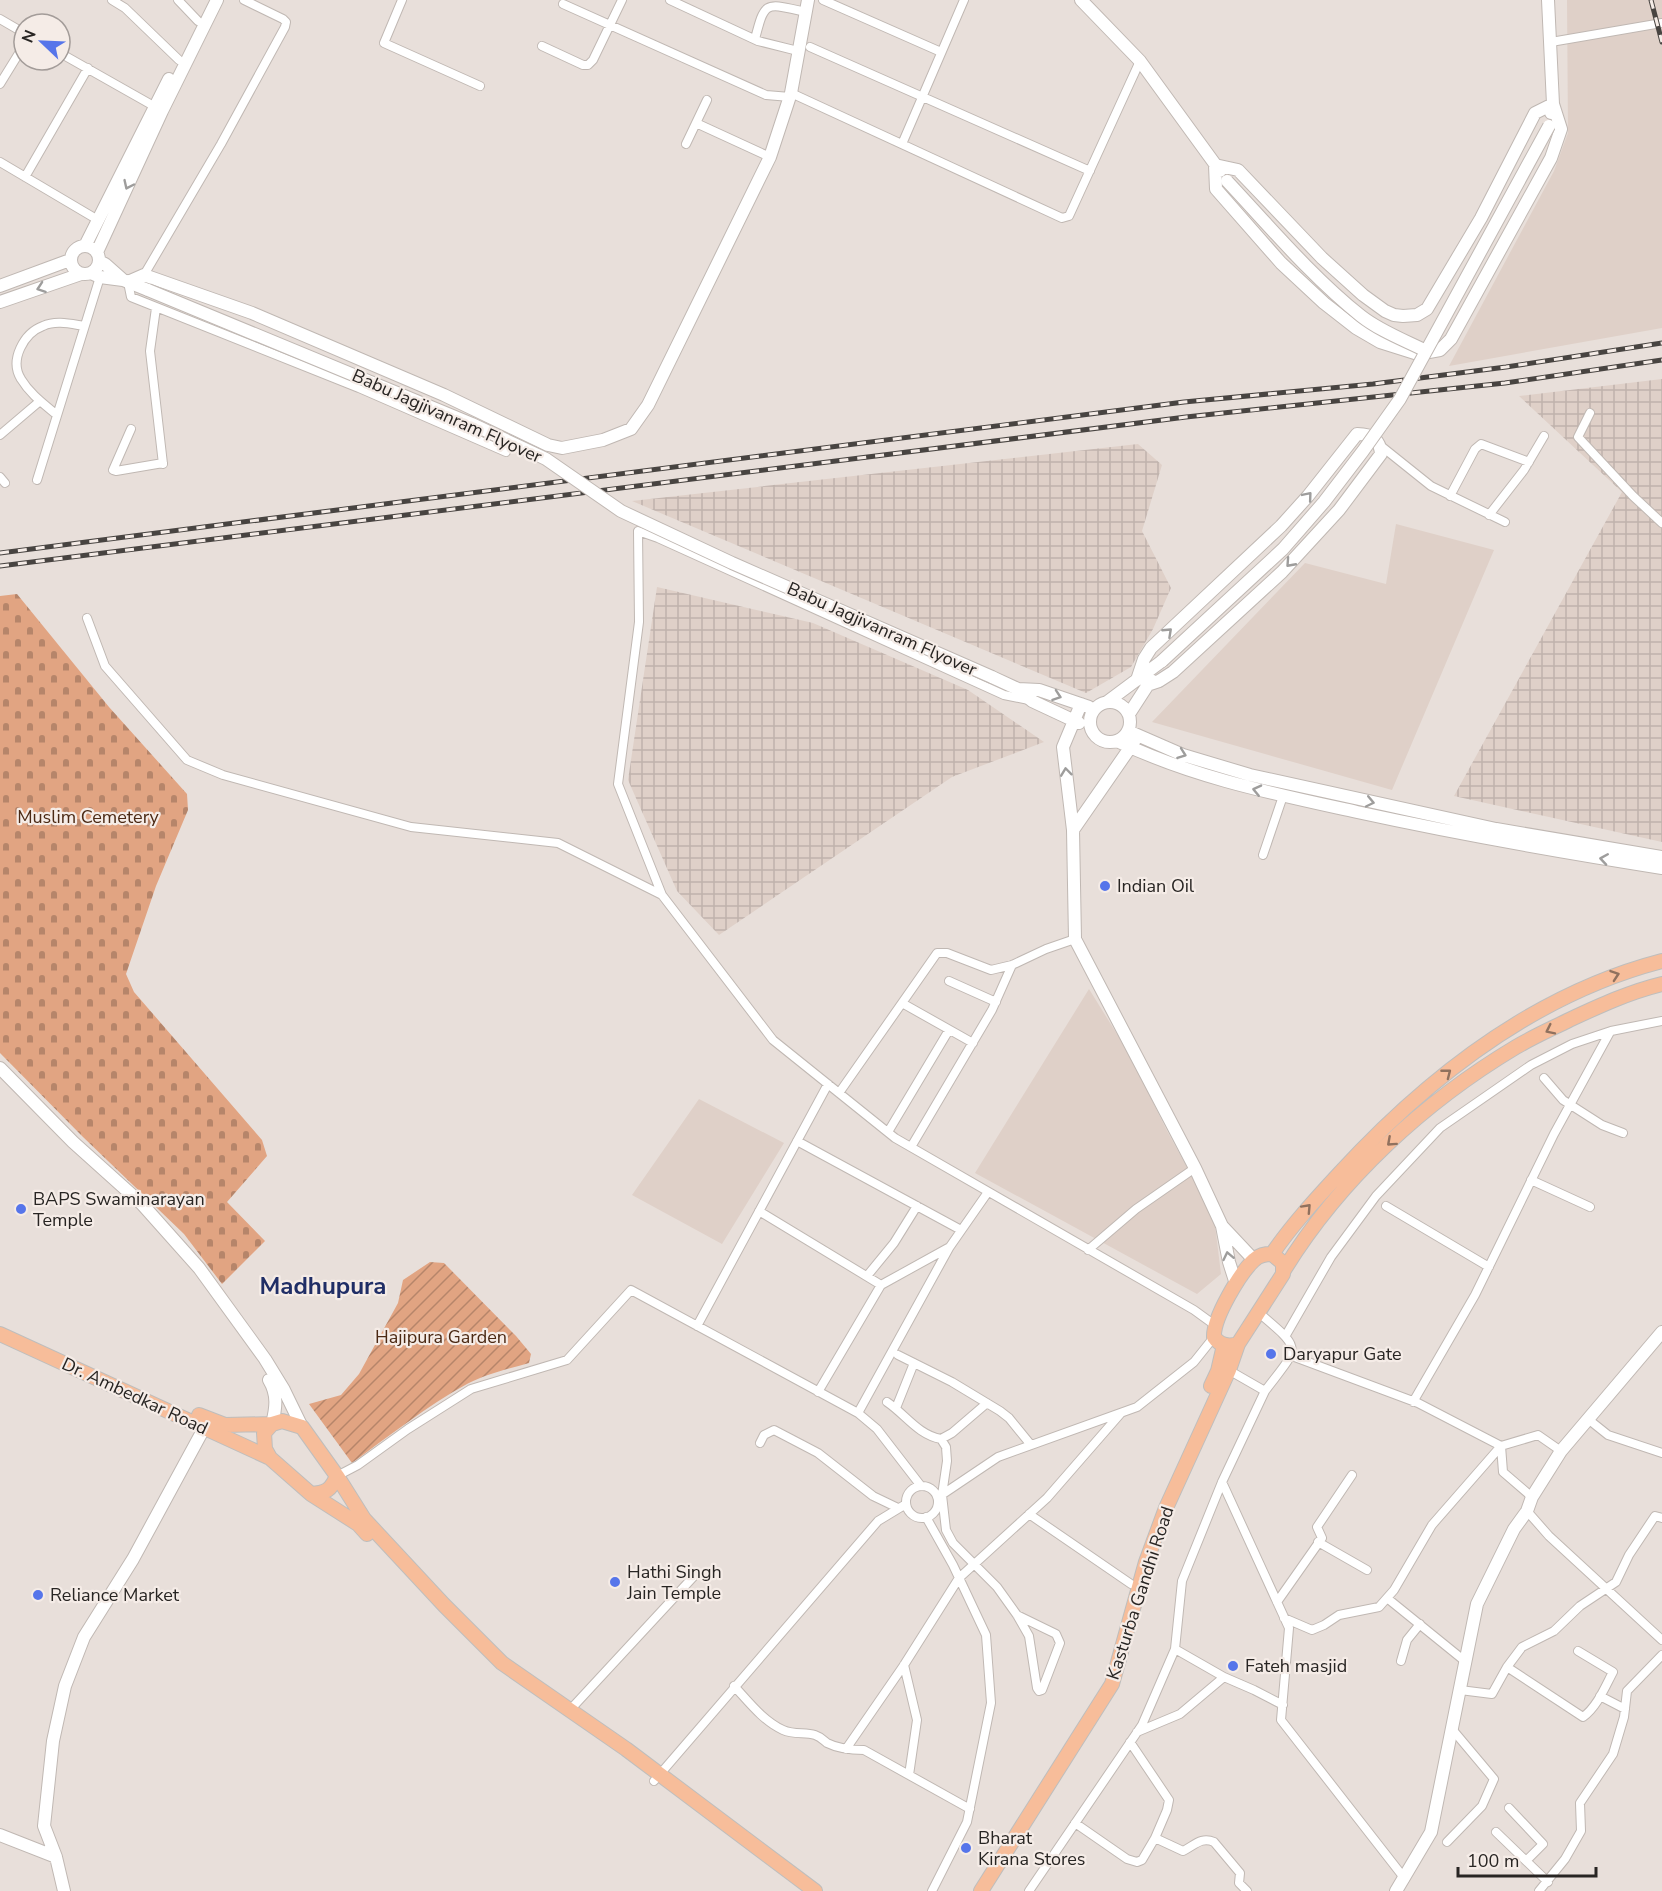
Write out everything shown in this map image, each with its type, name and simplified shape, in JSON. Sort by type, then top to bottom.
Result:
[{"type":"main road","points":[[1272,1254],[1292,1225],[1408,1103],[1460,1063],[1520,1021],[1569,995],[1608,977],[1662,961]]},
{"type":"main road","points":[[1223,1338],[1259,1313],[1305,1236],[1352,1180],[1421,1115],[1473,1075],[1516,1047],[1605,1003],[1662,984]]},
{"type":"main road","points":[[1223,1338],[1236,1284],[1254,1260],[1261,1255],[1272,1254],[1281,1261],[1284,1270]]},
{"type":"main road","name":"Dr. Ambedkar Road","points":[[0,1325],[207,1424],[270,1458],[311,1494],[358,1524],[438,1611],[496,1669],[656,1777]]},
{"type":"main road","name":"Dr. Ambedkar Road","points":[[0,1334],[207,1424],[272,1424],[282,1421],[302,1427]]},
{"type":"main road","name":"Kasturba Gandhi Road","points":[[981,1891],[1112,1684],[1146,1562],[1202,1427],[1224,1367],[1223,1338]]},
{"type":"main road","name":"Kasturba Gandhi Road","points":[[970,1891],[1104,1680],[1137,1559],[1157,1504],[1224,1367]]},
{"type":"main road","points":[[270,1458],[264,1449],[264,1433],[272,1424]]},
{"type":"main road","points":[[302,1427],[364,1519],[502,1663],[656,1777],[800,1891]]},
{"type":"main road","points":[[311,1494],[325,1493],[333,1486],[337,1476]]},
{"type":"main road","points":[[656,1777],[815,1891]]},
{"type":"street","points":[[112,0],[132,14],[178,60]]},
{"type":"street","points":[[178,0],[198,21]]},
{"type":"street","points":[[37,480],[84,326],[91,275],[95,270],[98,257],[178,60],[209,0]]},
{"type":"street","points":[[217,0],[85,246],[73,251],[70,260],[73,269],[125,281],[144,275],[263,318],[444,395],[548,445],[562,448],[603,440],[631,429],[648,405],[770,157],[804,49],[807,6],[770,4],[764,7],[755,39]]},
{"type":"street","points":[[144,275],[221,144],[285,27],[286,22],[283,19],[244,0]]},
{"type":"street","points":[[402,0],[384,43],[480,86]]},
{"type":"street","points":[[542,46],[583,65],[588,65],[593,60],[622,0]]},
{"type":"street","points":[[670,0],[775,47],[804,49],[922,97],[1090,171]]},
{"type":"street","points":[[824,0],[941,52]]},
{"type":"street","points":[[902,144],[964,0]]},
{"type":"street","points":[[1082,0],[1140,61],[1227,181],[1297,256],[1362,317],[1382,330],[1426,351]]},
{"type":"street","points":[[1548,0],[1552,104],[1549,126],[1400,399],[1364,451],[1283,549],[1142,682],[1095,709],[1090,722],[1091,728],[1099,739],[1117,741],[1174,766],[1211,778],[1437,830],[1662,868]]},
{"type":"street","points":[[563,4],[765,95],[790,95],[1062,218],[1070,216],[1140,61]]},
{"type":"street","points":[[1551,42],[1662,23]]},
{"type":"street","points":[[72,59],[158,109]]},
{"type":"street","points":[[0,84],[12,64]]},
{"type":"street","points":[[25,177],[88,68]]},
{"type":"street","points":[[686,144],[707,100]]},
{"type":"street","points":[[1215,165],[1238,171],[1322,258],[1384,311],[1394,315],[1417,315],[1427,309],[1481,218],[1535,114],[1552,104]]},
{"type":"street","points":[[1215,165],[1216,189],[1281,263],[1324,303],[1356,328],[1380,342],[1418,354],[1440,350],[1451,339],[1551,158],[1561,129],[1552,104]]},
{"type":"street","points":[[696,123],[770,157]]},
{"type":"street","points":[[0,162],[98,220]]},
{"type":"street","points":[[85,246],[94,249],[98,257],[125,281],[131,297],[358,388],[506,452]]},
{"type":"street","points":[[0,285],[70,260]]},
{"type":"street","points":[[0,302],[91,275]]},
{"type":"street","name":"Babu Jagjivanram Flyover","points":[[125,281],[472,424],[546,459],[621,511],[732,563],[1018,689]]},
{"type":"street","points":[[131,429],[112,470],[163,464],[150,351],[156,308]]},
{"type":"street","points":[[1380,342],[1394,315]]},
{"type":"street","points":[[57,415],[40,402],[20,377],[16,356],[26,337],[42,326],[58,322],[84,326]]},
{"type":"street","points":[[0,435],[40,402]]},
{"type":"street","points":[[1590,413],[1578,437],[1633,496],[1662,523]]},
{"type":"street","points":[[1073,830],[1131,747],[1133,733],[1129,714],[1142,682],[1144,659],[1151,648],[1281,526],[1357,434],[1370,435],[1431,486],[1504,522]]},
{"type":"street","points":[[1490,515],[1529,462],[1544,436]]},
{"type":"street","points":[[1450,496],[1475,449],[1481,444],[1529,462]]},
{"type":"street","points":[[1142,682],[1160,681],[1173,672],[1282,572],[1339,510],[1381,454],[1381,446]]},
{"type":"street","points":[[940,1496],[998,1457],[1137,1407],[1223,1338],[1194,1310],[888,1132],[773,1040],[662,895],[618,784],[639,622],[638,531],[1004,695],[1032,701],[1091,728]]},
{"type":"street","points":[[87,618],[105,666],[187,760],[223,775],[411,827],[558,843],[662,895]]},
{"type":"street","points":[[1018,689],[1032,701]]},
{"type":"street","points":[[1018,689],[1039,690],[1095,709]]},
{"type":"street","points":[[1107,702],[1120,705],[1129,714]]},
{"type":"street","points":[[1081,704],[1063,747],[1073,830],[1075,939],[1195,1168],[1222,1226],[1236,1284]]},
{"type":"street","points":[[1117,741],[1133,733],[1184,755],[1250,775],[1496,830],[1662,857]]},
{"type":"street","points":[[1263,855],[1283,796]]},
{"type":"street","points":[[839,1093],[938,953],[947,953],[991,970],[1012,965],[1046,949],[1075,939]]},
{"type":"street","points":[[911,1147],[996,1002],[1012,965]]},
{"type":"street","points":[[949,981],[996,1002]]},
{"type":"street","points":[[902,1003],[973,1043]]},
{"type":"street","points":[[1286,1335],[1331,1257],[1368,1206],[1419,1148],[1440,1128],[1531,1065],[1572,1044],[1611,1031],[1662,1021]]},
{"type":"street","points":[[888,1132],[949,1030]]},
{"type":"street","points":[[1413,1402],[1475,1295],[1570,1104],[1611,1031]]},
{"type":"street","points":[[0,1068],[74,1142],[142,1204],[199,1268],[265,1359],[284,1390],[302,1427]]},
{"type":"street","points":[[1544,1077],[1563,1100],[1602,1125],[1623,1133]]},
{"type":"street","points":[[0,1078],[69,1147],[137,1209],[194,1273],[256,1358],[276,1391],[272,1424]]},
{"type":"street","points":[[697,1326],[828,1084]]},
{"type":"street","points":[[797,1141],[961,1230]]},
{"type":"street","points":[[1088,1250],[1136,1209],[1195,1168]]},
{"type":"street","points":[[1532,1180],[1590,1207]]},
{"type":"street","points":[[858,1413],[949,1248],[988,1192]]},
{"type":"street","points":[[867,1276],[894,1243],[917,1206]]},
{"type":"street","points":[[1386,1206],[1489,1267]]},
{"type":"street","points":[[759,1211],[881,1285]]},
{"type":"street","points":[[1222,1226],[1254,1260]]},
{"type":"street","points":[[818,1392],[881,1285],[949,1248]]},
{"type":"street","points":[[337,1476],[358,1465],[408,1429],[471,1389],[567,1360],[631,1290],[858,1413],[878,1429],[921,1486],[931,1489],[940,1496],[946,1530],[953,1543],[997,1587],[1017,1615],[1029,1636],[1039,1691],[1042,1690],[1060,1643],[1056,1634],[1017,1615]]},
{"type":"street","points":[[1029,1891],[1137,1732],[1175,1649],[1182,1581],[1222,1482],[1265,1391],[1292,1356],[1291,1341],[1259,1313]]},
{"type":"street","points":[[1222,1482],[1288,1628],[1281,1720],[1403,1886],[1431,1832],[1478,1604],[1514,1529],[1527,1511],[1532,1497],[1561,1450],[1662,1332]]},
{"type":"street","points":[[898,1355],[952,1382],[1010,1418],[1031,1445]]},
{"type":"street","points":[[1292,1356],[1413,1402],[1501,1446]]},
{"type":"street","points":[[896,1408],[914,1363]]},
{"type":"street","points":[[1224,1367],[1265,1391]]},
{"type":"street","points":[[760,1443],[764,1435],[774,1430],[818,1453],[873,1496],[902,1506],[916,1517],[926,1517],[934,1512],[940,1496],[947,1461],[946,1447],[941,1439],[926,1434],[886,1402]]},
{"type":"street","points":[[941,1439],[952,1433],[987,1404]]},
{"type":"street","points":[[846,1749],[904,1665],[959,1578],[1047,1498],[1121,1413]]},
{"type":"street","points":[[1587,1419],[1608,1435],[1662,1453]]},
{"type":"street","points":[[64,1891],[56,1857],[44,1826],[53,1741],[65,1686],[84,1637],[133,1559],[207,1424]]},
{"type":"street","points":[[1284,1618],[1312,1630],[1338,1615],[1379,1607],[1388,1598],[1432,1525],[1501,1446],[1538,1435],[1561,1450]]},
{"type":"street","points":[[1501,1446],[1503,1472],[1532,1497]]},
{"type":"street","points":[[1277,1602],[1322,1538],[1317,1527],[1352,1475]]},
{"type":"street","points":[[656,1777],[878,1521],[902,1506],[908,1494],[921,1486]]},
{"type":"street","points":[[1527,1511],[1550,1536],[1662,1640]]},
{"type":"street","points":[[1029,1514],[1131,1584]]},
{"type":"street","points":[[1460,1690],[1492,1694],[1507,1667],[1522,1647],[1554,1631],[1580,1606],[1616,1582],[1629,1555],[1656,1516],[1662,1518]]},
{"type":"street","points":[[926,1517],[986,1635],[991,1703],[967,1822],[932,1891]]},
{"type":"street","points":[[1318,1542],[1366,1570]]},
{"type":"street","points":[[569,1711],[695,1575]]},
{"type":"street","points":[[1388,1598],[1466,1662]]},
{"type":"street","points":[[1401,1661],[1407,1640],[1419,1624]]},
{"type":"street","points":[[1175,1649],[1224,1677],[1283,1705]]},
{"type":"street","points":[[1507,1667],[1583,1717],[1600,1696],[1612,1672],[1578,1651]]},
{"type":"street","points":[[1496,1832],[1526,1861],[1543,1888],[1565,1859],[1581,1831],[1580,1803],[1613,1754],[1625,1709],[1627,1691],[1662,1655]]},
{"type":"street","points":[[904,1665],[917,1720],[909,1775]]},
{"type":"street","points":[[1137,1732],[1180,1714],[1224,1677]]},
{"type":"street","points":[[734,1686],[758,1712],[782,1730],[796,1734],[809,1733],[846,1749],[864,1750],[970,1809]]},
{"type":"street","points":[[1600,1696],[1625,1709]]},
{"type":"street","points":[[1447,1842],[1482,1806],[1494,1779],[1452,1729]]},
{"type":"street","points":[[1075,1823],[1127,1859],[1137,1862],[1142,1860],[1155,1838],[1169,1800],[1130,1742]]},
{"type":"street","points":[[1509,1808],[1542,1844],[1526,1861]]},
{"type":"street","points":[[0,1835],[56,1857]]},
{"type":"street","points":[[1155,1838],[1183,1851],[1201,1841],[1214,1842],[1240,1874],[1239,1883],[1246,1891]]},
{"type":"shaded area","points":[[1567,0],[1662,0],[1662,328],[1449,366],[1554,171],[1568,133]]},
{"type":"shaded area","points":[[1662,379],[1662,842],[1454,796],[1622,492],[1519,396]]},
{"type":"shaded area","points":[[1138,444],[1162,465],[1142,531],[1171,588],[1153,629],[1131,667],[1086,693],[632,501]]},
{"type":"shaded area","points":[[1396,524],[1494,550],[1392,790],[1152,722],[1305,563],[1386,584]]},
{"type":"shaded area","points":[[657,587],[813,623],[968,690],[1044,742],[952,777],[719,935],[677,891],[628,780]]},
{"type":"shaded area","points":[[1089,989],[1130,1055],[1166,1129],[1214,1217],[1221,1274],[1197,1294],[975,1173]]},
{"type":"shaded area","points":[[699,1099],[784,1143],[722,1244],[632,1195]]},
{"type":"green space","name":"Muslim Cemetery","points":[[17,594],[109,707],[187,794],[188,810],[156,886],[126,974],[134,992],[262,1140],[267,1156],[227,1202],[265,1241],[222,1284],[184,1234],[0,1053],[0,596]]},
{"type":"green space","name":"Hajipura Garden","points":[[430,1262],[444,1263],[516,1336],[531,1354],[529,1363],[467,1384],[423,1412],[352,1463],[309,1404],[341,1395],[359,1374],[398,1303],[403,1280]]},
{"type":"railway","points":[[1651,0],[1662,42]]},
{"type":"railway","points":[[0,553],[1184,402],[1373,384],[1506,367],[1662,343]]},
{"type":"railway","points":[[0,566],[1186,417],[1505,383],[1662,360]]},
{"type":"place","name":"Indian Oil","points":[[1105,886]]},
{"type":"place","name":"BAPS Swaminarayan Temple","points":[[21,1209]]},
{"type":"place","name":"Daryapur Gate","points":[[1271,1354]]},
{"type":"place","name":"Hathi Singh Jain Temple","points":[[615,1582]]},
{"type":"place","name":"Reliance Market","points":[[38,1595]]},
{"type":"place","name":"Fateh masjid","points":[[1233,1666]]},
{"type":"place","name":"Bharat Kirana Stores","points":[[966,1848]]},
{"type":"district","name":"Madhupura","points":[[323,1286]]}]
